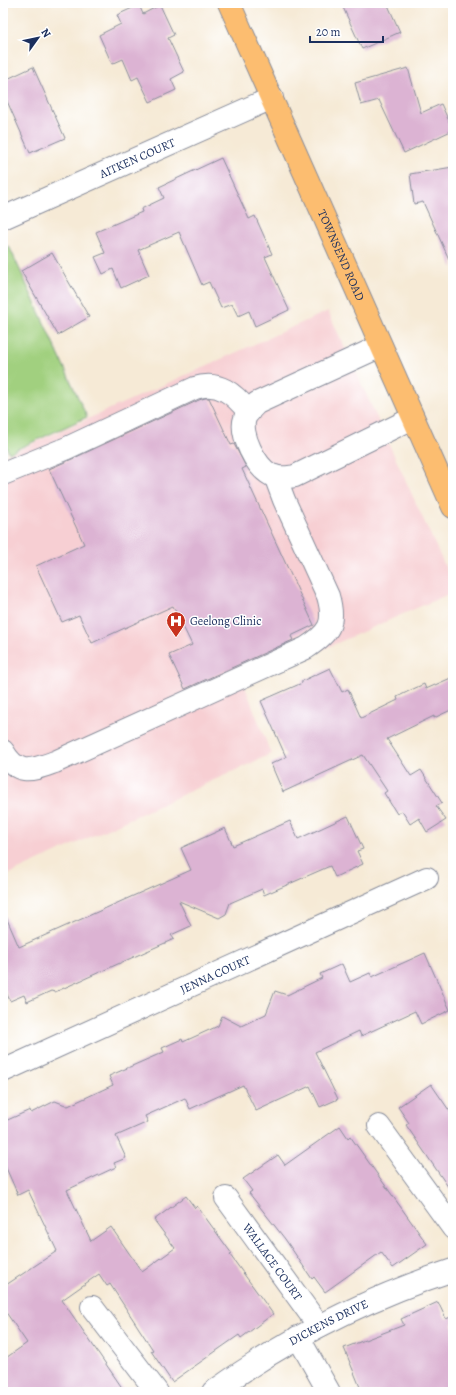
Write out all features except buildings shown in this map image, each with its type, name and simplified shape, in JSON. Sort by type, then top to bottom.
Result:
[{"type":"main road","name":"TOWNSEND ROAD","points":[[229,3],[453,507]]},
{"type":"street","name":"AITKEN COURT","points":[[3,218],[272,98]]},
{"type":"street","points":[[381,346],[277,393],[257,404],[249,412],[245,419],[244,432],[250,449],[264,469],[272,476],[285,478],[296,476],[413,418]]},
{"type":"street","points":[[3,474],[67,448],[195,388],[205,385],[216,386],[227,391],[249,412]]},
{"type":"street","points":[[3,751],[11,763],[21,769],[32,770],[55,762],[306,648],[319,640],[326,632],[331,621],[332,610],[328,596],[274,476]]},
{"type":"street","name":"JENNA COURT","points":[[3,1071],[427,878]]},
{"type":"street","points":[[379,1126],[453,1228]]},
{"type":"street","name":"WALLACE COURT","points":[[226,1198],[318,1326]]},
{"type":"street","name":"DICKENS DRIVE","points":[[213,1392],[232,1378],[318,1326],[377,1298],[416,1282],[453,1270]]},
{"type":"street","points":[[92,1307],[157,1392]]},
{"type":"street","points":[[298,1337],[329,1392]]},
{"type":"shaded area","name":"Geelong Clinic","points":[[328,311],[453,584],[453,592],[244,684],[271,754],[3,877],[3,457]]},
{"type":"green space","points":[[9,246],[87,417],[9,453],[3,440],[3,249]]},
{"type":"place","name":"Geelong Clinic","points":[[176,638]]}]
